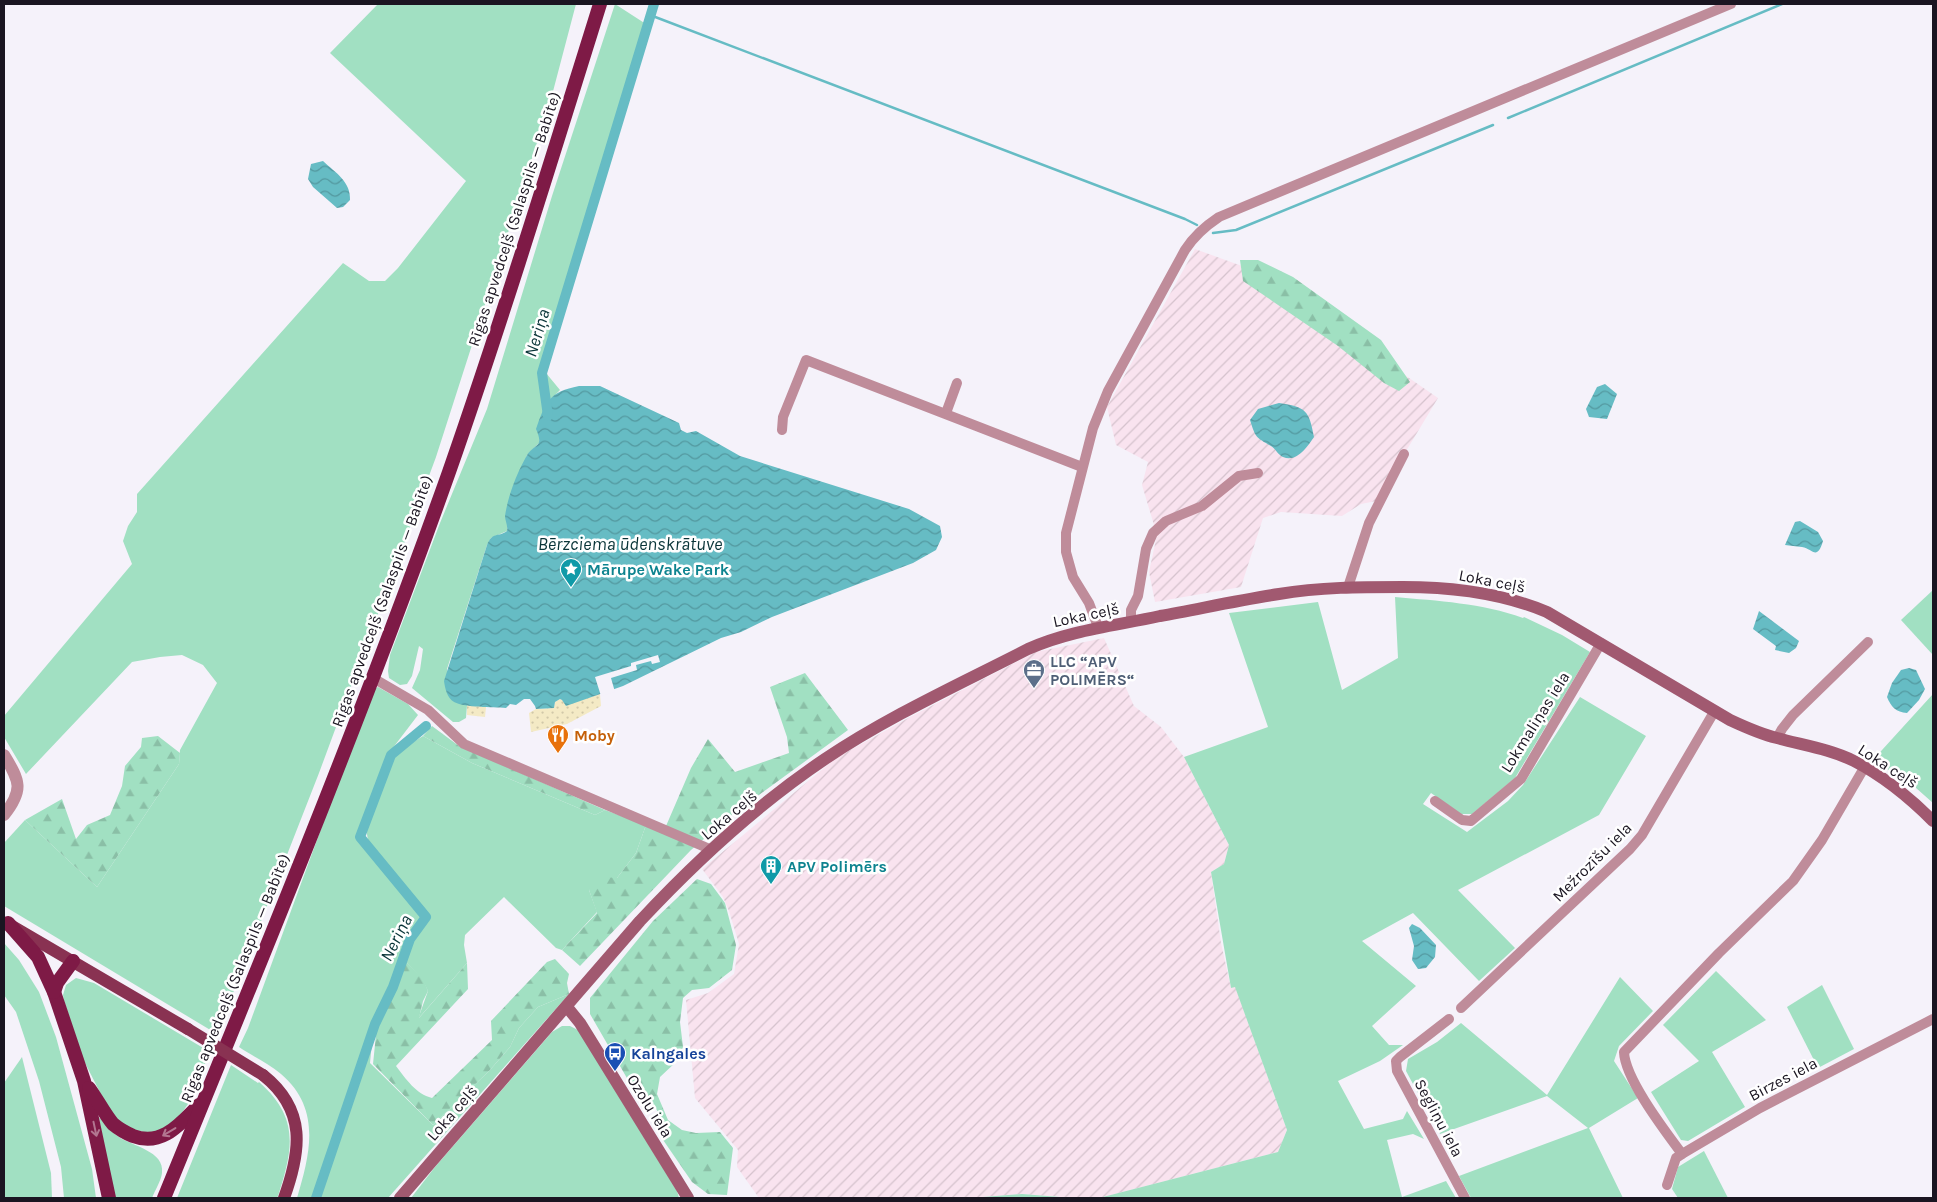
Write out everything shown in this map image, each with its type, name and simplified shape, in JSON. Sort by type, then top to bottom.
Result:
[{"type":"highway","name":"Rīgas apvedceļš (Salaspils — Babīte)","points":[[164,1198],[297,873],[373,678],[448,473],[518,269],[600,4]]},
{"type":"highway","points":[[6,922],[38,957],[54,992],[84,1081],[109,1198]]},
{"type":"highway","points":[[54,992],[57,983],[73,961]]},
{"type":"highway","points":[[84,1081],[113,1124],[125,1133],[140,1139],[154,1139],[169,1134],[204,1099]]},
{"type":"highway","points":[[171,1198],[175,1172]]},
{"type":"main road","name":"Loka ceļš","points":[[400,1198],[646,915],[712,850],[751,816],[825,759],[873,730],[1028,649],[1054,638],[1098,627],[1280,593],[1348,587],[1426,587],[1473,591],[1526,603],[1547,612],[1602,643],[1714,712],[1747,728],[1830,752],[1853,761],[1885,781],[1920,808],[1933,821]]},
{"type":"main road","points":[[6,922],[263,1075],[282,1094],[291,1109],[297,1126],[297,1150],[294,1171],[284,1198]]},
{"type":"main road","name":"Ozolu iela","points":[[567,1007],[580,1023],[688,1198]]},
{"type":"street","points":[[1098,627],[1089,603],[1073,576],[1066,552],[1066,533],[1092,428],[1108,391],[1185,250],[1204,227],[1219,217],[1731,4]]},
{"type":"street","points":[[782,430],[783,417],[808,356],[1082,467]]},
{"type":"street","points":[[946,413],[957,382]]},
{"type":"street","points":[[1348,587],[1370,523],[1404,454]]},
{"type":"street","points":[[1131,622],[1131,610],[1138,596],[1146,549],[1153,533],[1166,521],[1202,506],[1239,476],[1258,473]]},
{"type":"street","points":[[1777,738],[1793,715],[1868,642]]},
{"type":"street","name":"Lokmaliņas iela","points":[[1434,801],[1462,820],[1471,821],[1521,779],[1602,643]]},
{"type":"street","points":[[373,678],[428,710],[464,744],[712,850]]},
{"type":"street","name":"Mežrozīšu iela","points":[[1461,1008],[1630,849],[1642,835],[1714,712]]},
{"type":"street","points":[[4,755],[19,784],[17,795],[4,814]]},
{"type":"street","points":[[1682,1154],[1631,1075],[1624,1059],[1624,1052],[1719,953],[1793,881],[1822,840],[1864,768]]},
{"type":"street","name":"Segliņu iela","points":[[1449,1019],[1404,1052],[1396,1061],[1397,1071],[1465,1198]]},
{"type":"street","name":"Birzes iela","points":[[1666,1185],[1676,1158],[1682,1154],[1760,1108],[1933,1019]]},
{"type":"shaded area","points":[[1195,249],[1253,270],[1438,398],[1376,501],[1361,504],[1342,516],[1281,512],[1263,518],[1241,587],[1155,602],[1149,572],[1157,535],[1142,485],[1148,462],[1116,445],[1107,407]]},
{"type":"shaded area","points":[[1104,638],[1134,706],[1161,727],[1184,757],[1229,845],[1224,864],[1211,872],[1221,943],[1231,988],[1235,986],[1287,1130],[1278,1152],[1099,1198],[1022,1194],[970,1198],[759,1198],[737,1167],[738,1150],[695,1098],[686,1000],[708,993],[734,974],[739,944],[723,897],[702,869],[836,758],[910,717],[1036,652]]},
{"type":"green space","points":[[378,4],[576,4],[551,99],[436,457],[319,773],[217,1034],[4,906],[4,843],[25,820],[97,887],[179,764],[180,750],[217,683],[203,665],[182,655],[132,662],[26,774],[4,737],[4,716],[132,564],[123,541],[128,526],[137,512],[137,494],[343,263],[369,281],[385,281],[398,268],[466,181],[330,53]]},
{"type":"green space","points":[[615,4],[649,26],[546,373],[560,390],[547,403],[539,443],[527,455],[507,525],[507,531],[491,538],[487,545],[447,669],[453,701],[467,705],[466,718],[459,722],[453,722],[412,688],[420,670],[423,649],[419,646],[412,676],[407,684],[400,685],[389,678],[390,655],[440,523],[487,409],[552,196]]},
{"type":"green space","points":[[1240,260],[1258,260],[1293,277],[1381,340],[1410,382],[1399,391],[1384,383],[1338,346],[1243,281]]},
{"type":"green space","points":[[1933,590],[1933,655],[1901,620]]},
{"type":"green space","points":[[1395,597],[1444,601],[1492,609],[1524,617],[1562,635],[1590,652],[1515,778],[1472,814],[1461,814],[1431,793],[1423,804],[1467,832],[1508,801],[1523,785],[1580,697],[1646,736],[1599,815],[1458,890],[1515,948],[1479,981],[1413,913],[1362,941],[1416,986],[1372,1026],[1389,1045],[1403,1045],[1380,1061],[1338,1081],[1364,1129],[1403,1119],[1407,1111],[1424,1139],[1413,1134],[1387,1140],[1402,1197],[1446,1181],[1456,1198],[1099,1198],[1278,1152],[1287,1130],[1235,987],[1231,988],[1211,872],[1224,864],[1229,845],[1184,757],[1268,727],[1229,613],[1318,602],[1342,690],[1398,658]]},
{"type":"green space","points":[[805,673],[848,730],[733,814],[691,850],[580,966],[562,950],[597,913],[589,890],[595,876],[617,878],[636,853],[646,825],[663,833],[691,768],[708,739],[735,772],[789,753],[787,737],[770,687]]},
{"type":"green space","points":[[378,687],[408,704],[418,715],[389,753],[358,837],[419,911],[421,918],[409,938],[391,986],[374,1022],[370,1063],[433,1125],[490,1070],[510,1047],[519,1028],[538,1007],[569,994],[388,1198],[297,1198],[306,1165],[309,1133],[308,1117],[303,1102],[294,1088],[281,1074],[239,1047],[248,1028],[372,690]]},
{"type":"green space","points":[[1933,694],[1933,803],[1907,780],[1872,761]]},
{"type":"green space","points":[[432,726],[459,746],[605,810],[595,815],[472,763],[423,736]]},
{"type":"green space","points":[[158,736],[180,753],[179,764],[97,887],[25,820],[62,799],[76,839],[87,825],[110,815],[122,786],[125,766],[141,747],[142,738]]},
{"type":"green space","points":[[423,736],[472,763],[595,815],[605,810],[646,825],[636,853],[617,878],[589,890],[597,912],[562,950],[556,948],[504,897],[465,935],[464,945],[467,963],[418,1019],[428,991],[422,979],[404,960],[411,941],[427,915],[368,841],[366,827],[394,754]]},
{"type":"green space","points":[[697,879],[711,884],[725,903],[736,945],[732,970],[709,988],[692,990],[683,998],[680,1022],[683,1047],[676,1062],[660,1077],[657,1094],[668,1120],[682,1130],[696,1133],[720,1132],[733,1148],[727,1195],[708,1194],[692,1182],[659,1134],[662,1118],[653,1104],[639,1099],[590,1014],[590,998],[653,921]]},
{"type":"green space","points":[[4,943],[19,960],[39,992],[56,1037],[92,1169],[96,1198],[64,1198],[61,1167],[39,1081],[16,1012],[4,995]]},
{"type":"green space","points":[[555,959],[569,974],[567,983],[569,994],[538,1007],[519,1028],[510,1047],[490,1070],[433,1125],[373,1064],[377,1025],[396,984],[404,960],[423,979],[428,991],[423,1001],[419,1018],[467,963],[468,989],[396,1066],[416,1090],[432,1098],[492,1040],[491,1021],[547,962]]},
{"type":"green space","points":[[1716,971],[1766,1020],[1712,1052],[1745,1107],[1688,1141],[1681,1140],[1651,1092],[1699,1061],[1663,1025]]},
{"type":"green space","points":[[1620,977],[1653,1011],[1619,1046],[1614,1061],[1638,1098],[1589,1128],[1623,1198],[1471,1198],[1459,1176],[1588,1128],[1547,1096],[1440,1134],[1406,1071],[1408,1059],[1437,1042],[1461,1023],[1547,1095]]},
{"type":"green space","points":[[76,978],[94,983],[210,1052],[188,1104],[176,1121],[163,1129],[154,1132],[144,1132],[131,1129],[119,1121],[109,1110],[83,1059],[64,1001],[63,995],[66,985]]},
{"type":"green space","points":[[1822,985],[1854,1049],[1818,1068],[1787,1007]]},
{"type":"green space","points":[[562,1026],[570,1026],[578,1030],[677,1191],[679,1198],[411,1198],[435,1167],[552,1032]]},
{"type":"green space","points":[[22,1057],[51,1173],[52,1198],[4,1198],[4,1083]]},
{"type":"green space","points":[[231,1065],[259,1082],[272,1095],[287,1121],[290,1135],[289,1149],[278,1196],[277,1198],[177,1198]]},
{"type":"green space","points":[[99,1118],[116,1135],[153,1154],[158,1159],[162,1166],[162,1173],[152,1198],[114,1198]]},
{"type":"green space","points":[[1704,1151],[1728,1198],[1678,1198],[1672,1189],[1678,1167]]},
{"type":"green space","points":[[1022,1194],[1073,1198],[970,1198]]},
{"type":"sand","points":[[600,694],[601,706],[567,724],[531,732],[529,713],[536,709],[554,708],[555,702],[560,699],[566,705]]},
{"type":"sand","points":[[467,705],[486,707],[485,717],[467,715]]},
{"type":"water","points":[[323,161],[342,178],[348,188],[350,200],[343,207],[337,208],[313,187],[308,179],[311,164]]},
{"type":"water","points":[[1605,384],[1617,394],[1607,419],[1589,417],[1586,409],[1597,387]]},
{"type":"water","name":"Bērzciema ūdenskrātuve","points":[[579,386],[600,386],[679,423],[681,430],[687,433],[696,431],[740,456],[909,509],[940,526],[942,537],[936,550],[913,563],[772,617],[741,632],[721,638],[623,686],[566,706],[560,699],[555,702],[554,708],[536,709],[530,699],[524,699],[516,705],[510,704],[506,708],[472,706],[454,702],[448,695],[444,681],[487,545],[493,536],[507,531],[505,516],[510,493],[526,457],[539,443],[536,429],[546,405],[550,399],[561,391]]},
{"type":"water","points":[[1279,403],[1295,406],[1305,411],[1312,428],[1314,437],[1309,445],[1302,453],[1293,458],[1281,456],[1273,447],[1259,439],[1250,420],[1258,409]]},
{"type":"water","points":[[1800,521],[1818,532],[1823,541],[1819,551],[1814,552],[1802,547],[1785,545],[1795,522]]},
{"type":"water","points":[[1759,611],[1799,641],[1796,648],[1789,653],[1775,650],[1776,646],[1753,629]]},
{"type":"water","points":[[1909,668],[1916,670],[1925,689],[1919,700],[1907,713],[1894,708],[1887,697],[1892,683],[1901,670]]},
{"type":"water","points":[[1412,924],[1420,928],[1436,945],[1435,957],[1426,968],[1418,969],[1412,960],[1414,946],[1409,928]]},
{"type":"pier","points":[[658,655],[660,662],[652,664],[651,661],[636,665],[637,670],[611,678],[615,692],[601,696],[595,677]]},
{"type":"waterway","name":"Neriņa","points":[[548,416],[542,373],[654,4]]},
{"type":"waterway","points":[[1508,118],[1782,4]]},
{"type":"waterway","points":[[650,15],[1197,225]]},
{"type":"waterway","points":[[1213,233],[1236,230],[1493,125]]},
{"type":"waterway","name":"Neriņa","points":[[316,1198],[375,1024],[393,987],[410,939],[426,917],[360,837],[391,755],[426,726]]},
{"type":"place","name":"Mārupe Wake Park","points":[[571,588]]},
{"type":"place","name":"LLC “APV POLIMĒRS“","points":[[1034,689]]},
{"type":"place","name":"Moby","points":[[558,754]]},
{"type":"place","name":"APV Polimērs","points":[[771,885]]},
{"type":"place","name":"Kalngales","points":[[615,1072]]}]
